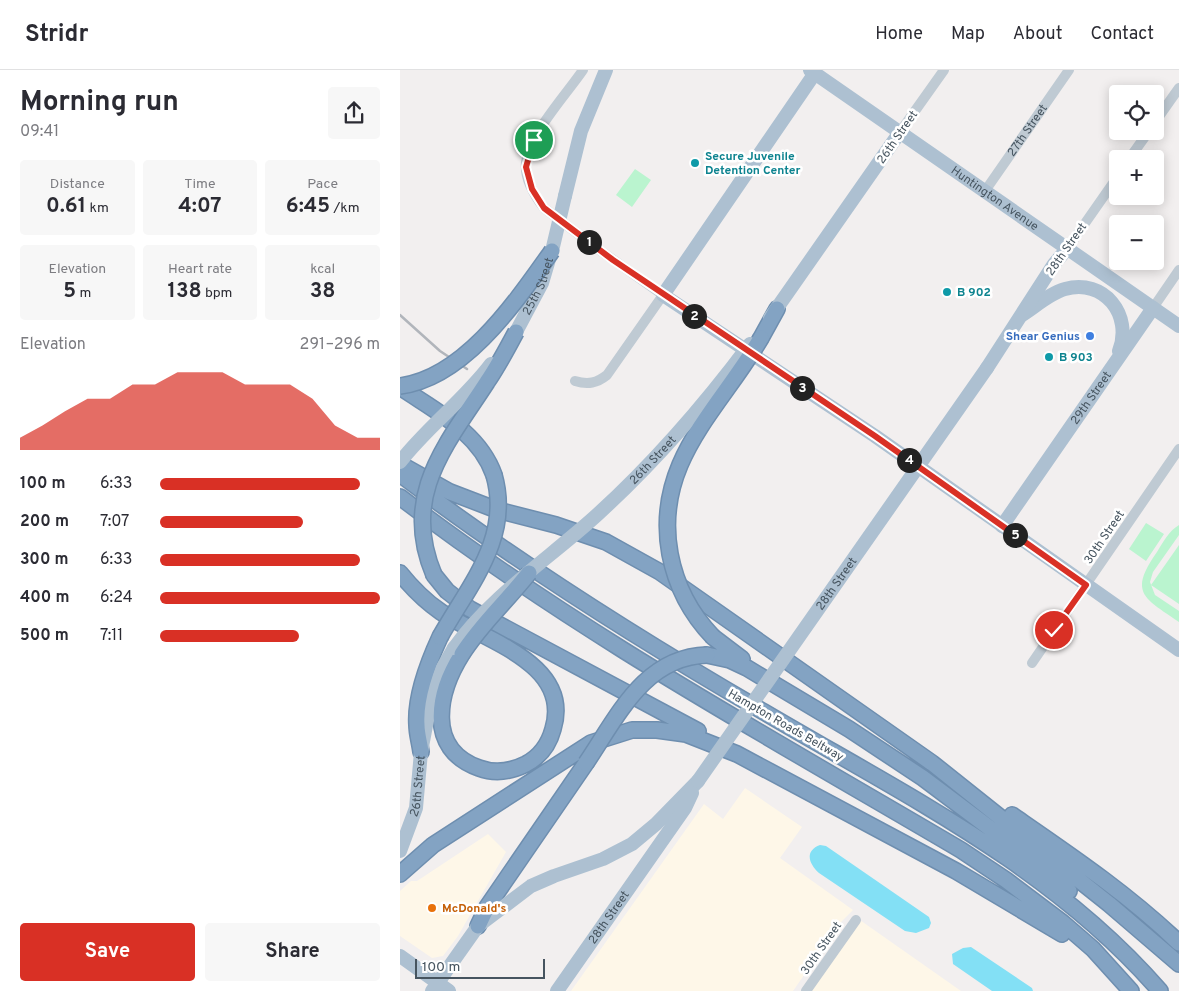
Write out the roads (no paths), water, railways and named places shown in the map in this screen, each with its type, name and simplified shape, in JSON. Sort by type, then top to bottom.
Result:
[{"type":"highway","points":[[400,386],[433,376],[463,356],[518,298],[552,251]]},
{"type":"highway","points":[[777,309],[687,446],[676,471],[669,495],[667,534],[674,574],[690,607],[714,637],[782,688]]},
{"type":"highway","points":[[516,332],[488,382],[438,451],[424,480],[419,499],[418,529],[423,551],[434,575],[447,591],[470,609],[1010,901],[1068,938],[1115,974]]},
{"type":"highway","points":[[400,386],[468,434],[483,454],[494,475],[499,505],[494,539],[440,637],[426,674],[416,724],[421,752]]},
{"type":"highway","points":[[400,463],[427,480],[472,501],[606,542],[646,563],[932,763],[964,782],[1100,876],[1134,902],[1179,943]]},
{"type":"highway","name":"Hampton Roads Beltway","points":[[400,474],[513,556],[625,631],[1010,859],[1089,920],[1160,991]]},
{"type":"highway","name":"Hampton Roads Beltway","points":[[400,497],[504,573],[634,658],[931,832],[998,874],[1063,923],[1093,949],[1131,991]]},
{"type":"highway","points":[[400,573],[422,598],[438,610],[526,660],[541,672],[554,695],[555,721],[546,747],[530,762],[512,770],[491,771],[471,765],[452,749],[442,731],[440,718],[441,703],[458,651],[478,630],[513,594],[528,573]]},
{"type":"highway","points":[[478,926],[487,907],[637,689],[658,669],[677,659],[707,655],[740,664],[782,688],[903,765],[1024,854],[1107,923],[1172,991]]},
{"type":"highway","points":[[400,874],[433,845],[574,753],[606,737],[632,730],[667,731],[686,734],[737,754]]},
{"type":"highway","points":[[932,763],[956,785],[1071,873],[1179,964]]},
{"type":"main road","name":"25th Street","points":[[400,463],[420,438],[481,378],[516,332],[542,283],[552,251],[582,131],[606,70]]},
{"type":"main road","name":"Huntington Avenue","points":[[814,71],[1179,326]]},
{"type":"main road","points":[[814,71],[663,295],[875,436],[1179,650]]},
{"type":"main road","name":"26th Street","points":[[777,309],[900,132]]},
{"type":"main road","name":"28th Street","points":[[557,991],[685,808],[698,781],[987,368],[1054,264],[1067,249]]},
{"type":"main road","points":[[1022,315],[1064,289],[1083,287],[1101,293],[1116,307],[1123,325],[1122,342],[1114,363]]},
{"type":"main road","name":"29th Street","points":[[1002,526],[1153,308]]},
{"type":"main road","name":"26th Street","points":[[528,573],[600,512],[646,467],[759,337]]},
{"type":"main road","name":"26th Street","points":[[400,851],[416,808],[421,752],[431,699],[442,669],[458,651]]},
{"type":"main road","points":[[435,987],[478,926],[531,886],[603,859],[632,844],[656,824],[698,781]]},
{"type":"main road","points":[[400,956],[435,987],[450,991]]},
{"type":"street","points":[[575,380],[588,384],[607,375],[663,295],[544,208],[532,189],[526,163],[534,140],[583,70]]},
{"type":"street","name":"26th Street","points":[[900,132],[944,70]]},
{"type":"street","name":"27th Street","points":[[984,191],[1069,70]]},
{"type":"street","points":[[1164,109],[1179,88]]},
{"type":"street","name":"28th Street","points":[[1067,249],[1109,189]]},
{"type":"street","name":"29th Street","points":[[1153,308],[1179,270]]},
{"type":"street","name":"30th Street","points":[[1032,663],[1179,449]]},
{"type":"street","name":"30th Street","points":[[806,991],[856,920]]},
{"type":"water","points":[[820,845],[826,846],[929,917],[931,923],[929,928],[916,933],[905,931],[819,873],[811,862],[810,854]]},
{"type":"water","points":[[971,947],[1032,988],[1033,991],[992,991],[953,964],[952,954],[963,948]]},
{"type":"railway","points":[[400,315],[440,351],[467,369]]},
{"type":"place","name":"Secure Juvenile Detention Center","points":[[695,163]]},
{"type":"place","name":"B 902","points":[[947,292]]},
{"type":"place","name":"Shear Genius","points":[[1090,336]]},
{"type":"place","name":"B 903","points":[[1049,357]]},
{"type":"place","name":"McDonald's","points":[[432,908]]}]
